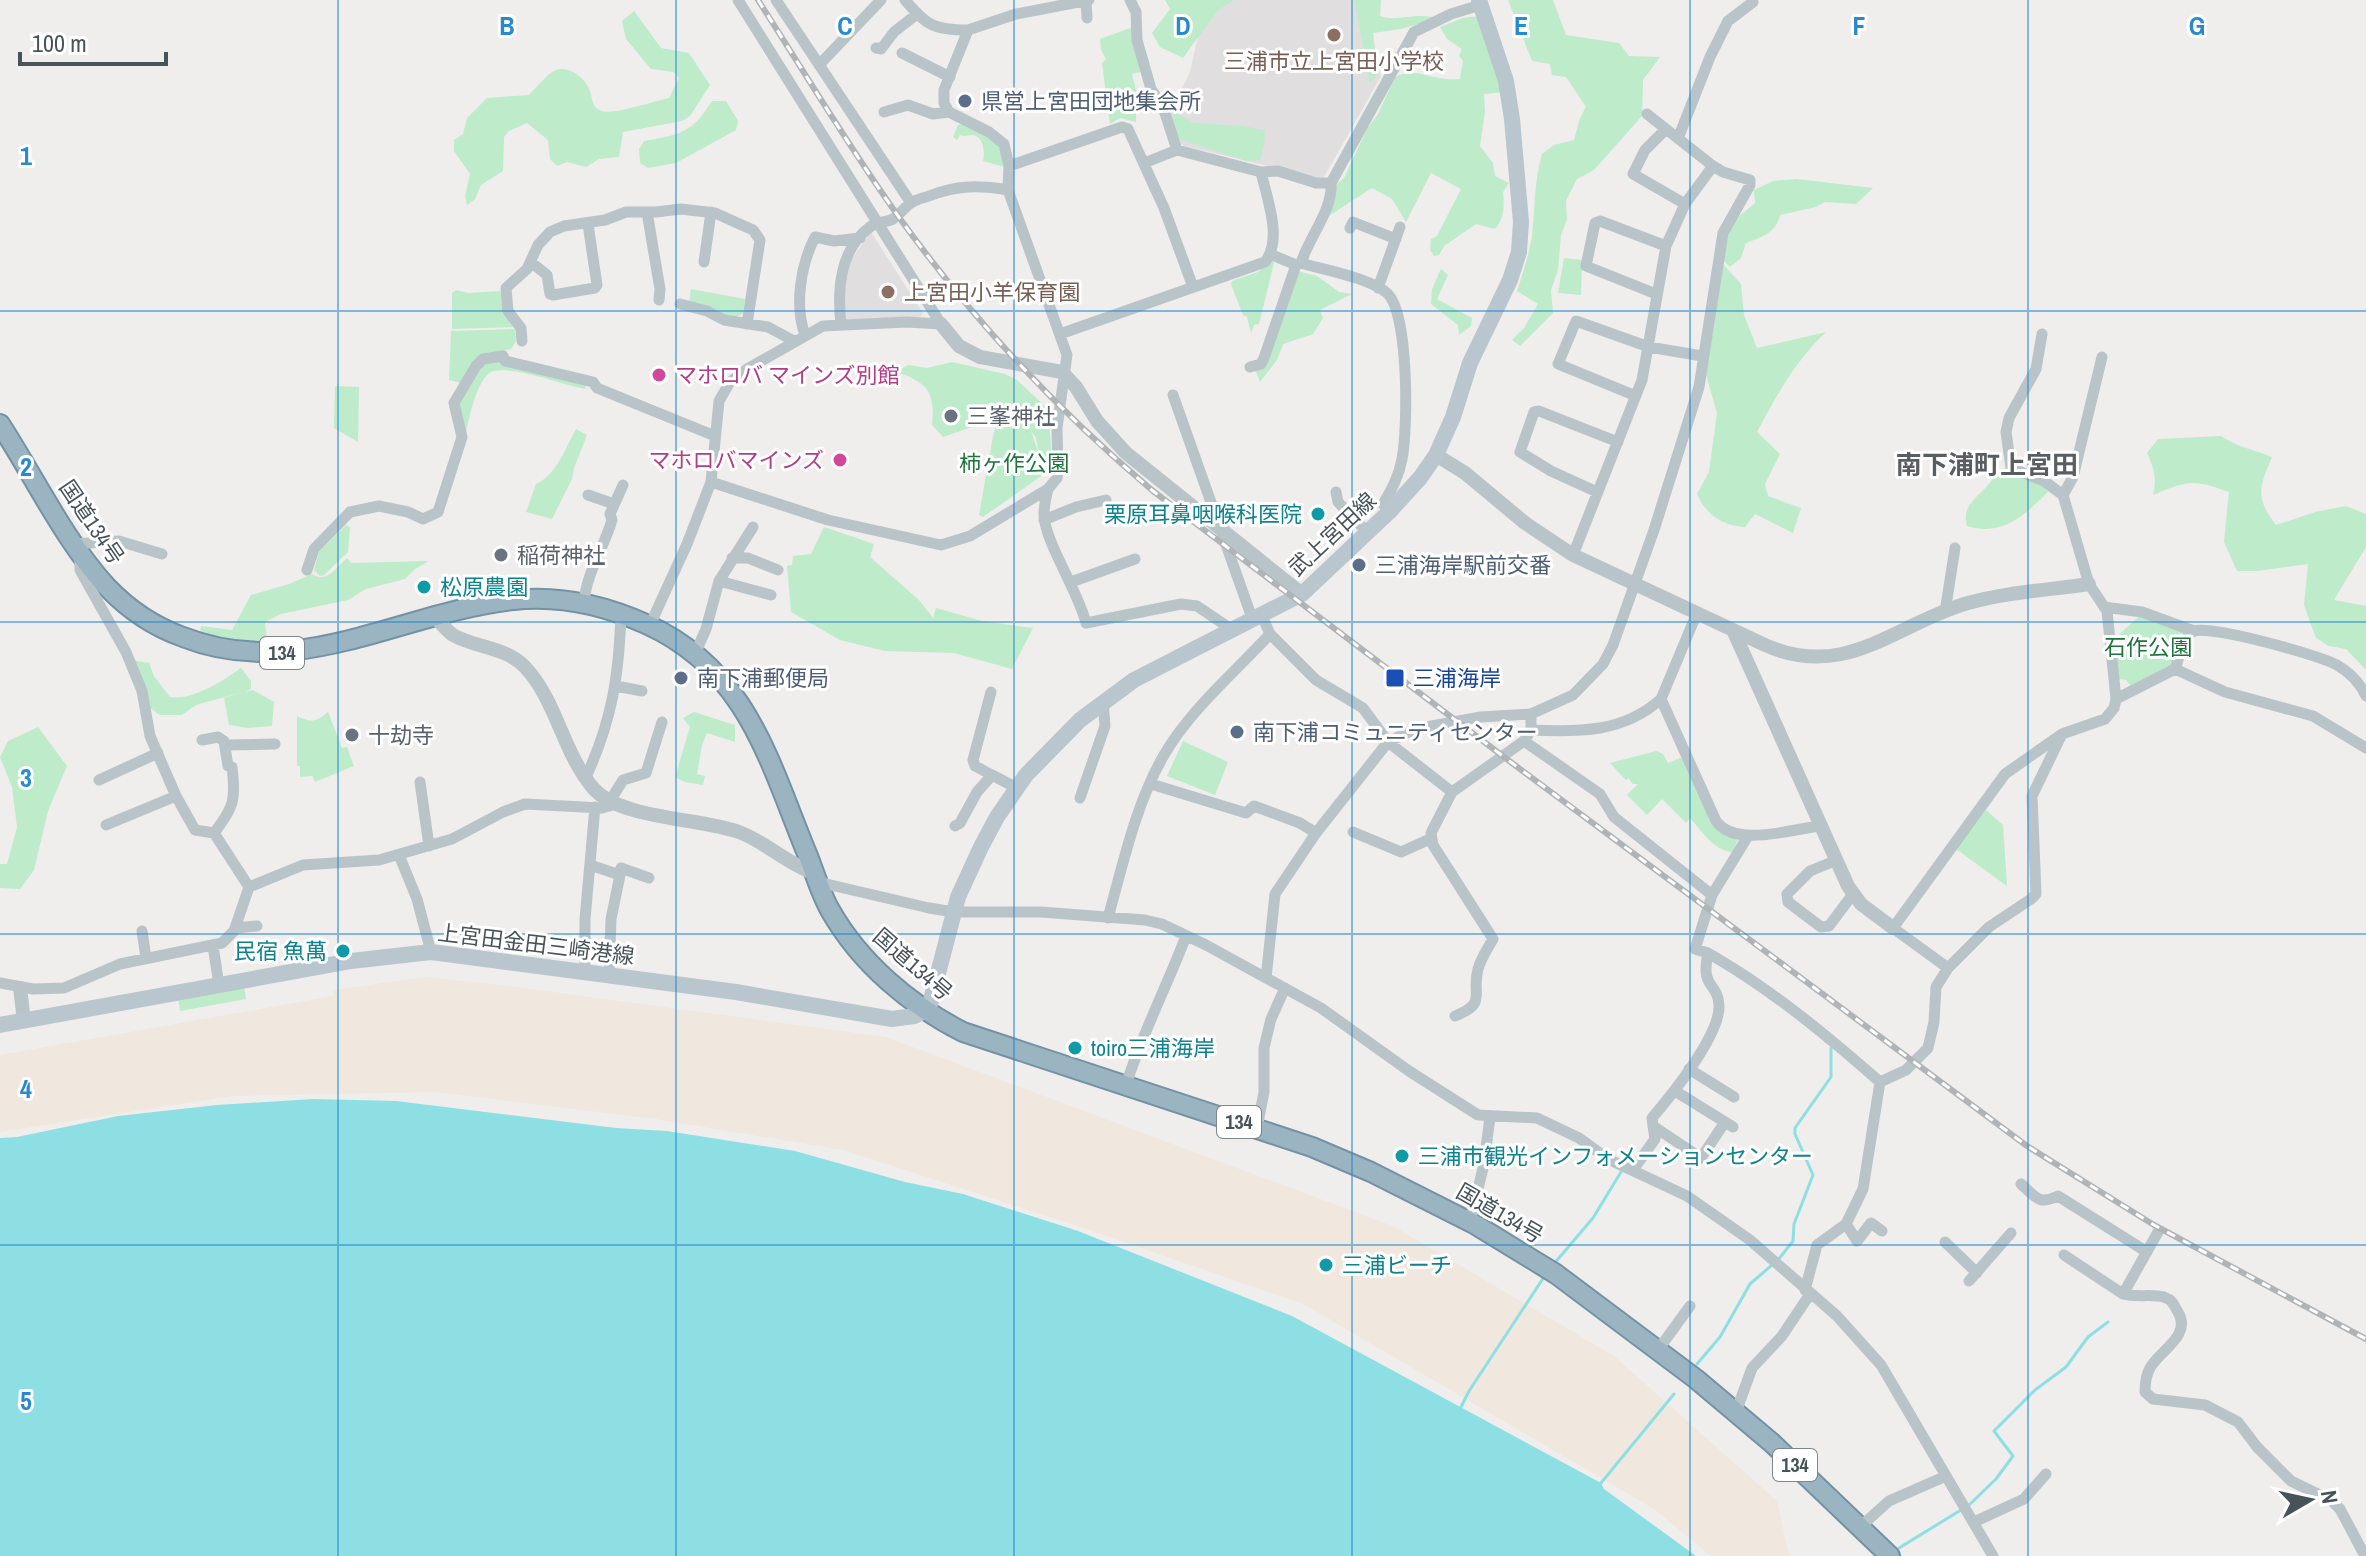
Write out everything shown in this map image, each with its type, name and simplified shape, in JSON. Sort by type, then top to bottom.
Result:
[{"type":"highway","name":"国道134号","points":[[0,424],[77,547],[109,589],[142,617],[171,633],[215,649],[265,654],[290,652],[513,600],[552,599],[584,603],[650,625],[695,654],[734,695],[760,737],[830,910],[867,961],[924,1011],[963,1032],[1341,1158],[1470,1222],[1548,1269],[1736,1412],[1890,1556]]},
{"type":"main road","name":"武上宮田線","points":[[924,1011],[934,995],[954,912],[981,847],[1017,788],[1087,713],[1103,701],[1134,680],[1302,594],[1389,512],[1436,455],[1453,417],[1470,363],[1510,280],[1519,252],[1521,222],[1508,93],[1479,2]]},
{"type":"main road","name":"上宮田金田三崎港線","points":[[0,1025],[366,959],[431,952],[736,992],[892,1019],[914,1016],[924,1011]]},
{"type":"street","points":[[738,0],[941,324],[959,346],[980,357],[1051,368],[1065,375],[1118,445],[1220,531],[1302,594]]},
{"type":"street","points":[[776,0],[911,203]]},
{"type":"street","points":[[819,65],[881,0]]},
{"type":"street","points":[[905,0],[924,22],[942,30],[968,30],[1016,14],[1088,0],[1087,18]]},
{"type":"street","points":[[1130,0],[1136,12],[1137,40],[1151,89],[1163,107],[1177,150]]},
{"type":"street","points":[[1250,367],[1261,364],[1264,358],[1298,264],[1325,211],[1331,183],[1414,32],[1479,2]]},
{"type":"street","points":[[1679,136],[1710,57],[1728,21],[1753,2]]},
{"type":"street","points":[[876,48],[881,49],[894,32],[917,14]]},
{"type":"street","points":[[711,482],[828,520],[941,545],[970,536],[1048,489],[1057,478],[1057,428],[1067,355],[1008,190],[1009,166],[1004,144],[989,132],[949,112],[944,103],[944,90],[968,30]]},
{"type":"street","points":[[902,53],[950,77]]},
{"type":"street","points":[[884,112],[908,105],[933,114],[949,112]]},
{"type":"street","points":[[1266,978],[1275,894],[1316,833],[1388,742],[1415,729],[1481,717],[1531,714],[1573,695],[1603,664],[1613,645],[1654,530],[1699,387],[1723,233],[1750,185],[1750,180],[1713,166],[1679,136],[1647,114]]},
{"type":"street","points":[[1009,166],[1122,127],[1128,129],[1164,208],[1193,287]]},
{"type":"street","points":[[1666,129],[1645,150],[1633,174],[1685,204]]},
{"type":"street","points":[[1144,163],[1177,150],[1261,172],[1278,171],[1316,183],[1331,183]]},
{"type":"street","points":[[1573,555],[1636,396],[1649,347],[1666,246],[1685,204],[1713,166]]},
{"type":"street","points":[[1060,334],[1265,262],[1274,237],[1261,172]]},
{"type":"street","points":[[841,324],[838,302],[841,272],[866,229],[878,221],[888,222],[911,203],[955,186],[1008,190]]},
{"type":"street","points":[[522,341],[521,328],[508,311],[506,288],[532,263],[538,245],[550,232],[564,226],[588,224],[626,212],[681,209],[711,212],[753,230],[760,240],[747,324]]},
{"type":"street","points":[[647,212],[649,248],[659,300]]},
{"type":"street","points":[[704,263],[711,212]]},
{"type":"street","points":[[1656,294],[1586,266],[1589,246],[1595,223],[1600,221],[1666,246]]},
{"type":"street","points":[[532,263],[547,275],[553,295],[595,288],[588,224]]},
{"type":"street","points":[[1359,224],[1398,233],[1378,288]]},
{"type":"street","points":[[805,335],[801,319],[802,278],[807,253],[815,237],[834,241],[860,238]]},
{"type":"street","points":[[1270,254],[1378,288],[1391,299],[1399,323],[1406,388],[1403,456],[1394,487],[1383,504],[1389,512]]},
{"type":"street","points":[[680,304],[707,311],[724,320],[768,327],[794,341]]},
{"type":"street","points":[[1636,396],[1561,366],[1558,361],[1576,321],[1649,347],[1702,356]]},
{"type":"street","points":[[650,625],[711,482],[719,401],[730,382],[823,326],[907,322],[941,324]]},
{"type":"street","points":[[1893,928],[2005,774],[2062,734],[2105,719],[2116,699],[2110,633],[2104,607],[2089,584],[2063,495],[2044,481],[2011,468],[2006,432],[2009,418],[2036,369],[2042,334]]},
{"type":"street","points":[[307,570],[314,549],[350,512],[379,506],[408,512],[423,519],[438,512],[462,437],[454,403],[483,359],[503,356],[505,361],[593,382],[597,388],[715,436]]},
{"type":"street","points":[[2063,495],[2073,477],[2102,357]]},
{"type":"street","points":[[1173,395],[1220,531],[1257,616],[1270,634],[1316,680],[1363,708],[1388,742],[1452,792]]},
{"type":"street","points":[[1597,492],[1551,471],[1520,452],[1534,412],[1539,411],[1618,442]]},
{"type":"street","points":[[1436,455],[1465,473],[1525,523],[1573,555],[1786,654],[1831,658],[1860,651],[1945,612],[1975,602],[2089,584]]},
{"type":"street","points":[[584,603],[587,579],[604,546],[612,520],[610,514],[623,485]]},
{"type":"street","points":[[1048,489],[1044,520],[1047,532],[1086,623],[1181,604],[1197,606],[1231,629]]},
{"type":"street","points":[[1336,492],[1338,502],[1367,532]]},
{"type":"street","points":[[588,495],[614,504]]},
{"type":"street","points":[[1044,520],[1074,503],[1106,500]]},
{"type":"street","points":[[695,654],[706,629],[719,581],[753,527]]},
{"type":"street","points":[[162,554],[119,541],[77,547],[80,570],[106,612],[142,691],[150,736],[176,796],[195,830],[214,833],[249,887]]},
{"type":"street","points":[[1945,612],[1955,548]]},
{"type":"street","points":[[732,558],[748,558],[778,570]]},
{"type":"street","points":[[1071,582],[1135,559]]},
{"type":"street","points":[[719,581],[771,595]]},
{"type":"street","points":[[2104,607],[2142,612],[2194,631],[2228,633],[2329,662],[2352,677],[2366,696]]},
{"type":"street","points":[[586,777],[600,747],[616,686],[621,613]]},
{"type":"street","points":[[1531,730],[1581,732],[1620,723],[1646,712],[1661,699],[1697,613]]},
{"type":"street","points":[[436,618],[452,634],[509,655],[527,669],[586,777],[594,788],[613,802],[741,833],[768,846],[816,878],[929,908],[954,912],[1041,912],[1162,924],[1321,1008],[1478,1115],[1537,1118],[1579,1138],[1608,1159],[1687,1196],[1750,1240],[1837,1316],[1881,1365],[1993,1556]]},
{"type":"street","points":[[1733,630],[1853,894],[1861,904],[1948,968]]},
{"type":"street","points":[[2116,699],[2175,669],[2185,640],[2194,631]]},
{"type":"street","points":[[1108,918],[1134,830],[1163,757],[1177,736],[1270,634]]},
{"type":"street","points":[[2175,669],[2225,692],[2313,716],[2366,748]]},
{"type":"street","points":[[616,686],[642,691]]},
{"type":"street","points":[[991,692],[973,760],[975,766],[1017,788]]},
{"type":"street","points":[[1661,699],[1716,821],[1729,833],[1748,836],[1820,826]]},
{"type":"street","points":[[1080,798],[1105,726],[1103,701]]},
{"type":"street","points":[[1455,1016],[1471,1009],[1475,1003],[1477,971],[1493,939],[1430,839],[1431,833],[1452,792],[1524,741],[1531,730],[1531,714]]},
{"type":"street","points":[[613,802],[623,780],[646,773],[646,761],[657,730]]},
{"type":"street","points":[[1880,1082],[1906,1070],[1928,1048],[1934,1022],[1936,987],[1948,968],[1989,927],[2036,894],[2032,796],[2062,734]]},
{"type":"street","points":[[201,740],[218,737],[224,741],[228,766],[232,767],[235,795],[232,809],[214,833]]},
{"type":"street","points":[[1524,741],[1600,794],[1614,817],[1712,895]]},
{"type":"street","points":[[225,745],[275,744]]},
{"type":"street","points":[[99,780],[158,753]]},
{"type":"street","points":[[955,826],[992,775]]},
{"type":"street","points":[[1151,784],[1246,813],[1254,806],[1300,823],[1316,833]]},
{"type":"street","points":[[424,788],[429,846]]},
{"type":"street","points":[[106,825],[176,796]]},
{"type":"street","points":[[249,887],[303,865],[370,861],[429,846],[452,839],[525,804],[595,807],[613,802]]},
{"type":"street","points":[[585,971],[585,919],[595,807]]},
{"type":"street","points":[[1353,832],[1401,852],[1430,839]]},
{"type":"street","points":[[1748,836],[1712,895],[1695,949],[1708,953],[1751,978],[1796,1010],[1880,1082]]},
{"type":"street","points":[[399,855],[417,899],[431,952]]},
{"type":"street","points":[[1837,860],[1810,871],[1787,894],[1788,902],[1821,927],[1829,926],[1853,894]]},
{"type":"street","points":[[590,865],[620,875]]},
{"type":"street","points":[[609,975],[611,919],[621,868],[649,878]]},
{"type":"street","points":[[0,983],[46,990],[66,987],[120,964],[226,941],[236,928],[249,887]]},
{"type":"street","points":[[236,928],[257,926]]},
{"type":"street","points":[[142,931],[146,958]]},
{"type":"street","points":[[1126,1085],[1134,1058],[1186,936]]},
{"type":"street","points":[[213,946],[219,985]]},
{"type":"street","points":[[1633,1170],[1655,1139],[1652,1118],[1675,1091],[1705,1045],[1718,1014],[1719,1003],[1704,971],[1708,953]]},
{"type":"street","points":[[20,988],[24,1021]]},
{"type":"street","points":[[1257,1128],[1264,1092],[1264,1048],[1271,1019],[1285,988]]},
{"type":"street","points":[[1689,1069],[1734,1097]]},
{"type":"street","points":[[1736,1412],[1752,1368],[1782,1336],[1807,1292],[1817,1245],[1846,1224],[1863,1189],[1880,1082]]},
{"type":"street","points":[[1653,1126],[1701,1158],[1729,1125],[1675,1091]]},
{"type":"street","points":[[1470,1222],[1484,1164],[1490,1117]]},
{"type":"street","points":[[2021,1184],[2040,1201],[2058,1196],[2147,1252]]},
{"type":"street","points":[[1846,1224],[1857,1241],[1871,1223],[1882,1231]]},
{"type":"street","points":[[2123,1294],[2158,1232]]},
{"type":"street","points":[[1945,1242],[1973,1277],[2011,1233]]},
{"type":"street","points":[[2064,1255],[2123,1294],[2137,1298],[2164,1296],[2171,1301],[2181,1318],[2181,1328],[2176,1340],[2148,1370],[2145,1392],[2153,1399],[2205,1405],[2238,1422],[2257,1447],[2291,1481],[2332,1501],[2340,1509],[2365,1556]]},
{"type":"street","points":[[1658,1350],[1690,1306]]},
{"type":"street","points":[[1974,1522],[2024,1499],[2046,1474]]},
{"type":"street","points":[[1860,1527],[1889,1501],[1946,1476]]},
{"type":"shaded area","points":[[1220,0],[1362,0],[1381,76],[1323,179],[1184,146],[1176,138],[1168,103],[1180,93],[1190,72],[1201,22]]},
{"type":"shaded area","points":[[871,232],[923,313],[920,317],[865,322],[845,320],[840,289],[848,264]]},
{"type":"green space","points":[[1165,0],[1234,0],[1218,10],[1183,58],[1160,47],[1152,33],[1170,9]]},
{"type":"green space","points":[[1354,0],[1381,0],[1380,16],[1386,18],[1432,17],[1432,20],[1401,29],[1373,33],[1378,74],[1370,83]]},
{"type":"green space","points":[[1508,0],[1553,0],[1566,35],[1619,43],[1629,56],[1660,57],[1643,80],[1642,116],[1594,170],[1577,179],[1566,201],[1567,220],[1561,235],[1558,270],[1551,290],[1553,313],[1520,346],[1512,340],[1524,328],[1538,304],[1517,291],[1531,243],[1539,164],[1542,154],[1554,145],[1574,140],[1586,107],[1566,77],[1552,75],[1550,64],[1532,61]]},
{"type":"green space","points":[[634,11],[661,48],[689,53],[710,85],[690,116],[682,121],[623,132],[619,157],[599,159],[586,167],[567,162],[557,166],[550,159],[548,140],[527,123],[509,131],[504,137],[503,171],[481,185],[475,199],[467,205],[465,196],[470,174],[454,151],[454,140],[463,134],[467,118],[487,98],[529,95],[556,70],[567,69],[588,86],[594,105],[602,111],[669,98],[679,78],[674,72],[651,69],[626,39],[622,21]]},
{"type":"green space","points":[[1479,16],[1505,92],[1484,94],[1480,146],[1493,163],[1495,176],[1509,183],[1503,192],[1504,207],[1495,229],[1476,224],[1434,256],[1430,250],[1431,239],[1437,236],[1461,189],[1431,173],[1406,222],[1392,199],[1372,188],[1324,219],[1337,184],[1344,178],[1395,77],[1411,73],[1460,79],[1463,61],[1459,56],[1462,49],[1447,39],[1440,27],[1463,18]]},
{"type":"green space","points":[[1133,27],[1145,71],[1132,74],[1136,90],[1136,122],[1120,118],[1110,124],[1102,63],[1106,59],[1100,39]]},
{"type":"green space","points":[[712,101],[726,101],[738,121],[736,130],[676,163],[648,168],[640,163],[639,149],[644,141],[684,131],[698,120]]},
{"type":"green space","points":[[1173,112],[1194,123],[1265,130],[1260,160],[1246,161],[1179,139],[1174,132]]},
{"type":"green space","points":[[963,124],[1000,144],[1004,167],[983,161],[983,145],[976,136],[960,135],[957,140],[953,137],[958,125]]},
{"type":"green space","points":[[1797,179],[1873,188],[1856,204],[1825,202],[1780,215],[1772,230],[1746,243],[1741,258],[1730,267],[1722,259],[1731,223],[1755,203],[1754,190],[1773,181]]},
{"type":"green space","points":[[1564,258],[1582,260],[1581,295],[1558,293]]},
{"type":"green space","points":[[1272,260],[1274,263],[1259,324],[1254,325],[1251,333],[1231,284],[1258,272]]},
{"type":"green space","points":[[1721,262],[1741,284],[1744,315],[1757,348],[1826,332],[1796,367],[1757,432],[1780,454],[1765,484],[1768,496],[1801,508],[1793,533],[1755,514],[1745,527],[1723,522],[1705,508],[1697,494],[1709,472],[1717,413],[1705,371],[1714,328]]},
{"type":"green space","points":[[1441,269],[1448,275],[1437,299],[1472,318],[1471,326],[1459,335],[1458,325],[1431,304],[1432,289]]},
{"type":"green space","points":[[1297,271],[1317,276],[1339,292],[1352,294],[1320,310],[1323,318],[1313,334],[1283,344],[1277,360],[1260,382],[1255,370]]},
{"type":"green space","points":[[691,289],[745,299],[743,313],[734,319],[689,303]]},
{"type":"green space","points":[[456,290],[468,293],[500,291],[515,327],[452,329],[452,293]]},
{"type":"green space","points":[[515,329],[516,341],[511,349],[493,354],[461,383],[449,380],[451,331]]},
{"type":"green space","points":[[503,359],[587,382],[585,389],[519,372],[494,371],[487,375],[479,388],[465,435],[459,404],[463,390],[481,363]]},
{"type":"green space","name":"柿ヶ作公園","points":[[952,362],[1005,374],[1017,380],[1048,409],[1053,470],[1041,465],[1036,438],[1031,431],[1039,466],[1047,472],[983,517],[979,515],[993,436],[996,426],[1004,419],[993,413],[986,415],[978,425],[943,437],[932,425],[933,406],[929,392],[919,382],[902,374],[875,385],[878,379],[909,365],[927,368]]},
{"type":"green space","points":[[335,386],[359,387],[358,442],[334,428]]},
{"type":"green space","points":[[576,429],[587,435],[572,479],[552,519],[526,512],[536,484],[555,468]]},
{"type":"green space","points":[[2221,436],[2272,457],[2261,492],[2269,516],[2276,525],[2346,506],[2366,514],[2366,547],[2334,600],[2366,606],[2366,670],[2346,649],[2329,646],[2316,638],[2304,605],[2308,564],[2237,571],[2224,542],[2229,492],[2191,483],[2153,495],[2154,473],[2147,453],[2158,439]]},
{"type":"green space","points":[[1996,470],[2037,474],[2048,492],[2012,522],[1991,529],[1967,526],[1968,509],[1989,484]]},
{"type":"green space","points":[[346,525],[350,527],[348,552],[320,576],[314,570],[319,552]]},
{"type":"green space","points":[[824,527],[874,544],[870,557],[919,600],[933,618],[936,608],[982,621],[1033,628],[1012,669],[954,653],[885,651],[840,640],[791,612],[787,566],[792,565],[793,556],[811,554]]},
{"type":"green space","points":[[347,558],[351,563],[429,561],[405,579],[366,589],[348,600],[281,614],[265,622],[267,641],[260,644],[234,643],[200,633],[201,626],[232,630],[251,595],[312,574],[326,576]]},
{"type":"green space","name":"石作公園","points":[[2142,614],[2183,631],[2172,665],[2131,686],[2126,680],[2118,679],[2115,638]]},
{"type":"green space","points":[[131,660],[149,663],[154,676],[170,697],[197,693],[241,668],[251,681],[251,689],[245,692],[253,690],[274,702],[272,726],[248,728],[229,725],[224,698],[243,692],[196,705],[182,715],[160,715],[150,708]]},
{"type":"green space","points":[[328,712],[342,748],[347,747],[354,766],[315,782],[312,776],[300,777],[300,766],[297,766],[297,716],[313,720]]},
{"type":"green space","points":[[694,712],[735,725],[735,742],[707,733],[697,774],[705,776],[703,785],[675,777],[690,727],[683,718]]},
{"type":"green space","points":[[38,727],[67,766],[48,811],[34,870],[20,889],[0,888],[0,864],[7,864],[17,827],[12,787],[0,757],[8,741]]},
{"type":"green space","points":[[1183,741],[1228,762],[1215,795],[1167,776]]},
{"type":"green space","points":[[1656,751],[1663,754],[1668,763],[1683,757],[1720,831],[1738,840],[1732,852],[1714,844],[1690,818],[1686,823],[1662,799],[1647,815],[1627,795],[1638,784],[1633,784],[1628,778],[1626,780],[1610,763]]},
{"type":"green space","points":[[1986,810],[2003,825],[2007,886],[1956,849]]},
{"type":"green space","points":[[244,986],[246,999],[180,1011],[178,998]]},
{"type":"sand","name":"三浦ビーチ","points":[[425,977],[886,1037],[1393,1226],[1614,1356],[1777,1501],[1789,1556],[1711,1556],[1654,1509],[1303,1304],[843,1150],[656,1119],[434,1092],[233,1096],[0,1132],[0,1055],[333,996],[333,990]]},
{"type":"water","points":[[313,1099],[396,1101],[616,1128],[667,1131],[795,1151],[905,1182],[963,1194],[1078,1231],[1292,1316],[1601,1483],[1604,1489],[1696,1556],[0,1556],[0,1138],[118,1116]]},
{"type":"waterway","points":[[1778,1260],[1793,1241],[1794,1224],[1813,1175],[1795,1128],[1831,1077],[1831,1048]]},
{"type":"waterway","points":[[1553,1265],[1593,1218],[1621,1172]]},
{"type":"waterway","points":[[1697,1364],[1720,1337],[1750,1284],[1772,1265]]},
{"type":"waterway","points":[[1460,1409],[1546,1274]]},
{"type":"waterway","points":[[1968,1506],[1996,1479],[2013,1456],[1994,1431],[2035,1390],[2066,1367],[2088,1337],[2108,1322]]},
{"type":"waterway","points":[[1601,1483],[1674,1394]]},
{"type":"waterway","points":[[1899,1548],[1961,1510]]},
{"type":"railway","points":[[758,0],[882,193],[958,294],[1051,397],[1153,491],[2027,1146],[2154,1225],[2366,1339]]},
{"type":"place","name":"三浦市立上宮田小学校","points":[[1334,35]]},
{"type":"place","name":"県営上宮田団地集会所","points":[[965,101]]},
{"type":"place","name":"上宮田小羊保育園","points":[[888,292]]},
{"type":"place","name":"マホロバ マインズ別館","points":[[659,375]]},
{"type":"place","name":"三峯神社","points":[[951,416]]},
{"type":"place","name":"マホロバマインズ","points":[[840,460]]},
{"type":"place","name":"栗原耳鼻咽喉科医院","points":[[1318,514]]},
{"type":"place","name":"稲荷神社","points":[[501,555]]},
{"type":"place","name":"三浦海岸駅前交番","points":[[1359,565]]},
{"type":"place","name":"松原農園","points":[[424,587]]},
{"type":"place","name":"南下浦郵便局","points":[[681,678]]},
{"type":"place","name":"三浦海岸","points":[[1395,678]]},
{"type":"place","name":"南下浦コミュニティセンター","points":[[1237,732]]},
{"type":"place","name":"十劫寺","points":[[352,735]]},
{"type":"place","name":"民宿 魚萬","points":[[343,951]]},
{"type":"place","name":"toiro三浦海岸","points":[[1075,1048]]},
{"type":"place","name":"三浦市観光インフォメーションセンター","points":[[1402,1156]]},
{"type":"place","name":"三浦ビーチ","points":[[1326,1265]]},
{"type":"district","name":"南下浦町上宮田","points":[[1987,465]]}]
